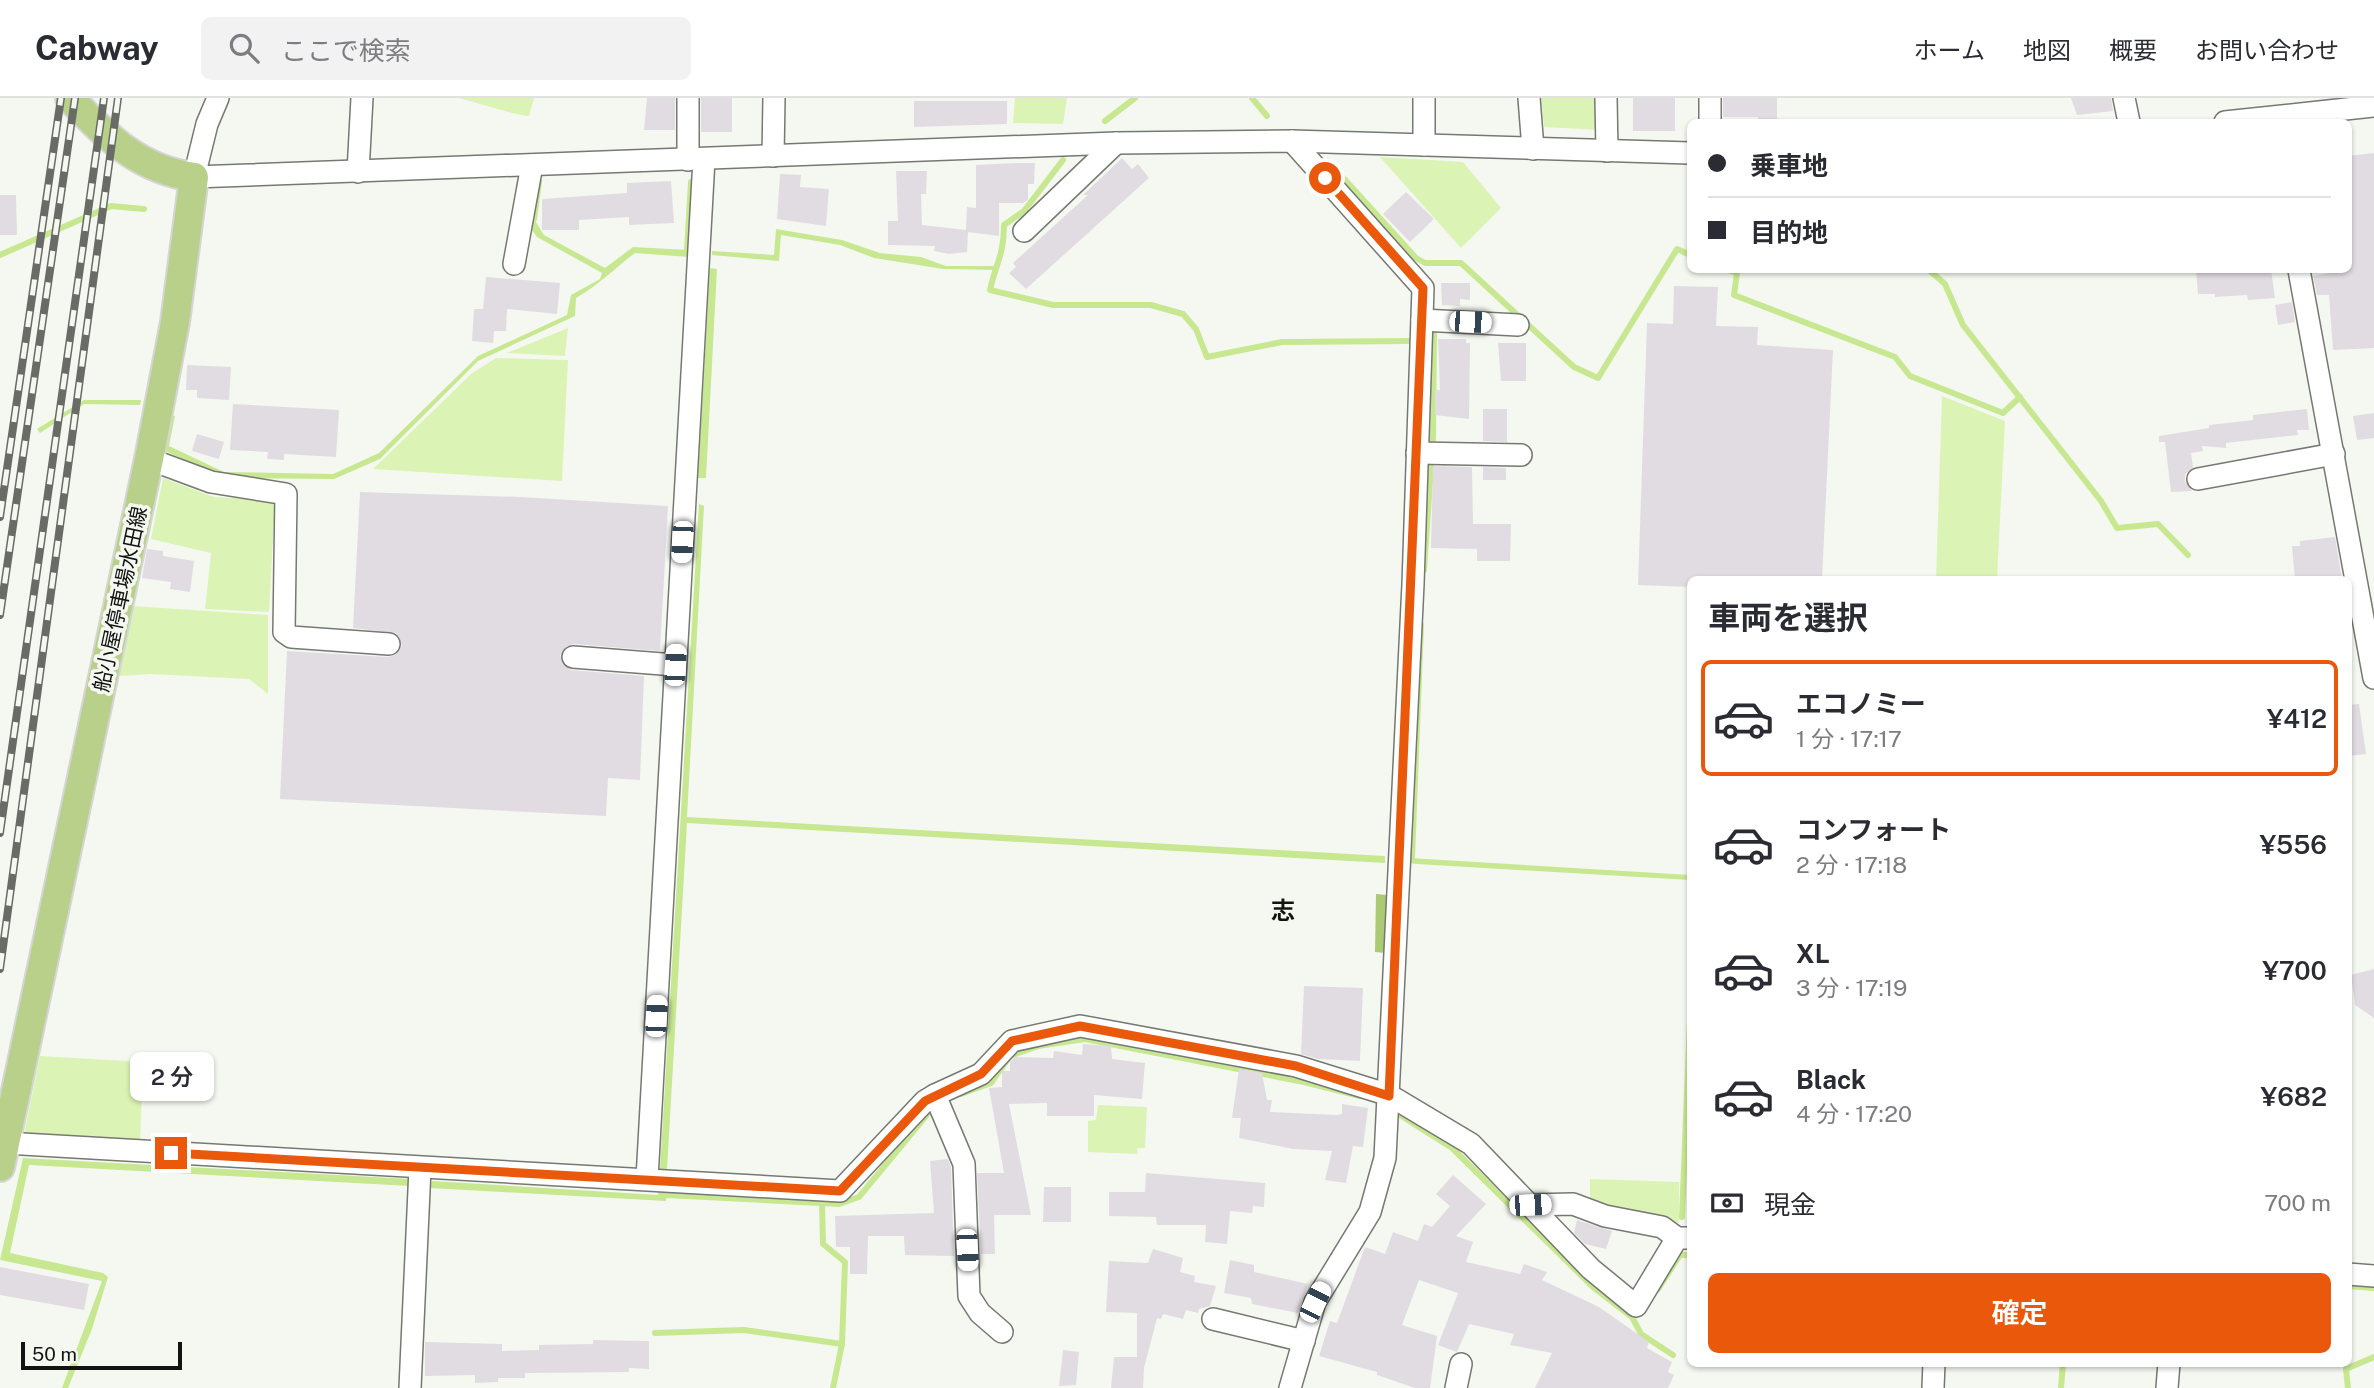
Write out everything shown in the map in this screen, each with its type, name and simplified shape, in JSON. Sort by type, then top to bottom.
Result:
[{"type":"main road","points":[[70,98],[123,148],[146,165],[170,174],[194,177]]},
{"type":"main road","name":"船小屋停車場水田線","points":[[2,1155],[149,459],[175,322],[194,177]]},
{"type":"street","points":[[218,98],[207,124],[194,177],[1116,143],[1292,141],[1687,153]]},
{"type":"street","points":[[358,172],[362,98]]},
{"type":"street","points":[[647,1179],[675,665],[696,159],[688,98]]},
{"type":"street","points":[[774,98],[774,156]]},
{"type":"street","points":[[1424,98],[1424,145]]},
{"type":"street","points":[[1530,98],[1533,149]]},
{"type":"street","points":[[1606,98],[1607,151]]},
{"type":"street","points":[[1710,98],[1710,119]]},
{"type":"street","points":[[2124,98],[2128,119]]},
{"type":"street","points":[[2243,119],[2374,106]]},
{"type":"street","points":[[1290,1388],[1325,1282],[1370,1212],[1385,1158],[1423,288],[1292,141]]},
{"type":"street","points":[[1024,232],[1116,143]]},
{"type":"street","points":[[514,264],[532,165]]},
{"type":"street","points":[[2300,273],[2334,454],[2365,582],[2374,678]]},
{"type":"street","points":[[1422,320],[1518,325]]},
{"type":"street","points":[[1417,453],[1521,455]]},
{"type":"street","points":[[2198,479],[2334,454]]},
{"type":"street","points":[[149,459],[211,482],[282,491],[286,495],[284,632],[290,637],[388,644]]},
{"type":"street","points":[[573,657],[675,665]]},
{"type":"street","points":[[2,1155],[420,1168],[840,1191],[925,1101],[981,1074],[1012,1041],[1080,1026],[1296,1066],[1389,1096],[1471,1144],[1591,1269],[1636,1306],[1684,1238],[1662,1227],[1605,1216],[1573,1204],[1530,1205]]},
{"type":"street","points":[[935,1096],[964,1164],[969,1296],[980,1313],[1002,1332]]},
{"type":"street","points":[[410,1388],[420,1168]]},
{"type":"street","points":[[2352,1275],[2374,1276]]},
{"type":"street","points":[[1213,1319],[1304,1341]]},
{"type":"street","points":[[1456,1388],[1461,1364]]},
{"type":"street","points":[[1933,1388],[1934,1367]]},
{"type":"street","points":[[2167,1388],[2169,1367]]},
{"type":"shaded area","points":[[459,98],[534,98],[529,116],[524,116]]},
{"type":"shaded area","points":[[1015,98],[1067,98],[1063,124],[1013,123]]},
{"type":"shaded area","points":[[1541,98],[1599,98],[1600,130],[1544,127]]},
{"type":"shaded area","points":[[1380,157],[1463,162],[1501,208],[1461,248]]},
{"type":"shaded area","points":[[534,219],[544,235],[605,268],[633,247],[689,250],[689,257],[635,253],[576,298],[575,316],[478,361],[380,459],[334,479],[224,478],[163,450],[170,415],[175,416],[169,446],[224,472],[333,474],[379,453],[478,356],[567,315],[571,295],[600,279],[602,273],[537,237],[532,230]]},
{"type":"shaded area","points":[[776,229],[842,240],[880,253],[921,257],[946,266],[997,266],[995,270],[943,269],[874,258],[840,245],[781,235],[779,261],[712,255],[712,251],[774,255]]},
{"type":"shaded area","points":[[710,268],[717,269],[706,478],[698,478]]},
{"type":"shaded area","points":[[568,328],[565,356],[507,353]]},
{"type":"shaded area","points":[[496,358],[568,360],[562,481],[373,469],[471,374]]},
{"type":"shaded area","points":[[1942,396],[2005,421],[1997,576],[1936,576]]},
{"type":"shaded area","points":[[84,400],[141,400],[140,405],[84,404],[40,433],[37,429]]},
{"type":"shaded area","points":[[163,478],[214,497],[275,500],[269,612],[205,609],[211,553],[151,539]]},
{"type":"shaded area","points":[[699,504],[704,506],[687,817],[1385,856],[1385,863],[687,823],[667,1170],[660,1170]]},
{"type":"shaded area","points":[[133,606],[268,615],[268,694],[249,679],[151,674],[118,676],[121,648]]},
{"type":"shaded area","points":[[1409,858],[1687,875],[1687,880],[1417,864],[1409,863]]},
{"type":"shaded area","points":[[1376,894],[1387,895],[1385,953],[1375,952]]},
{"type":"shaded area","points":[[40,1056],[143,1062],[140,1143],[24,1134]]},
{"type":"shaded area","points":[[1098,1105],[1147,1107],[1145,1148],[1137,1148],[1138,1154],[1088,1152],[1088,1121],[1096,1120]]},
{"type":"shaded area","points":[[23,1158],[410,1179],[410,1186],[29,1165],[10,1253],[103,1273],[108,1277],[92,1329],[68,1388],[62,1388],[102,1281],[0,1260]]},
{"type":"shaded area","points":[[1590,1179],[1679,1182],[1679,1223],[1590,1200]]},
{"type":"shaded area","points":[[432,1181],[658,1195],[658,1189],[666,1190],[666,1201],[430,1188]]},
{"type":"building","points":[[647,98],[675,98],[675,130],[644,130]]},
{"type":"building","points":[[701,98],[732,98],[732,132],[701,132]]},
{"type":"building","points":[[1633,98],[1675,98],[1675,131],[1633,131]]},
{"type":"building","points":[[1723,98],[1777,98],[1777,119],[1723,117]]},
{"type":"building","points":[[2071,98],[2111,98],[2113,111],[2077,115]]},
{"type":"building","points":[[914,101],[1007,101],[1007,124],[914,127]]},
{"type":"building","points":[[2374,153],[2374,348],[2333,350],[2329,295],[2317,295],[2313,276],[2352,273],[2352,156]]},
{"type":"building","points":[[1122,158],[1132,169],[1138,164],[1149,178],[1026,289],[1009,273],[1016,267],[1013,263],[1088,195],[1083,195]]},
{"type":"building","points":[[1035,163],[1034,184],[1028,184],[1028,200],[1023,203],[999,203],[999,236],[968,232],[967,252],[949,254],[934,251],[935,246],[888,245],[888,221],[898,221],[896,171],[927,171],[926,194],[921,194],[922,225],[966,230],[967,207],[976,208],[976,165]]},
{"type":"building","points":[[780,174],[801,175],[800,187],[829,189],[826,226],[777,219]]},
{"type":"building","points":[[671,181],[674,223],[629,225],[629,217],[579,220],[579,230],[542,230],[542,199],[627,193],[627,183]]},
{"type":"building","points":[[1406,192],[1434,219],[1410,242],[1383,214]]},
{"type":"building","points":[[0,195],[16,195],[17,235],[0,235]]},
{"type":"building","points":[[2196,273],[2271,273],[2275,298],[2248,300],[2247,295],[2215,297],[2215,294],[2198,294]]},
{"type":"building","points":[[486,277],[560,283],[557,314],[507,309],[506,331],[494,331],[493,343],[472,341],[474,309],[483,309]]},
{"type":"building","points":[[1441,283],[1470,283],[1470,300],[1460,299],[1460,306],[1442,305]]},
{"type":"building","points":[[1674,286],[1718,287],[1716,326],[1758,327],[1757,345],[1833,350],[1822,576],[1687,576],[1687,587],[1638,585],[1647,323],[1673,324]]},
{"type":"building","points":[[2292,302],[2295,322],[2278,325],[2275,305]]},
{"type":"building","points":[[1438,339],[1466,339],[1466,343],[1470,343],[1469,419],[1435,415],[1435,390],[1440,390]]},
{"type":"building","points":[[1498,343],[1526,343],[1526,381],[1501,381]]},
{"type":"building","points":[[187,365],[231,367],[229,400],[197,398],[197,390],[186,390]]},
{"type":"building","points":[[233,404],[339,410],[336,457],[284,454],[284,460],[267,459],[268,452],[230,450]]},
{"type":"building","points":[[1483,409],[1507,409],[1507,442],[1483,441]]},
{"type":"building","points":[[2307,409],[2309,430],[2297,430],[2298,435],[2226,443],[2226,448],[2202,446],[2203,451],[2191,453],[2193,467],[2185,475],[2185,482],[2192,491],[2171,492],[2165,442],[2159,442],[2159,436],[2209,428],[2209,425],[2253,420],[2253,415]]},
{"type":"building","points":[[2374,413],[2374,438],[2357,440],[2353,416]]},
{"type":"building","points":[[197,434],[224,442],[219,459],[192,451]]},
{"type":"building","points":[[1433,466],[1472,467],[1473,524],[1511,524],[1510,561],[1477,561],[1477,549],[1431,548]]},
{"type":"building","points":[[1483,467],[1506,468],[1506,480],[1483,480]]},
{"type":"building","points":[[360,492],[521,497],[668,506],[660,651],[574,644],[567,646],[560,655],[562,663],[571,670],[644,676],[640,780],[608,778],[606,816],[280,799],[287,651],[388,657],[395,655],[402,646],[396,633],[353,628]]},
{"type":"building","points":[[2335,537],[2342,576],[2295,576],[2292,546],[2300,546],[2300,541]]},
{"type":"building","points":[[147,549],[163,551],[163,556],[194,561],[190,592],[170,589],[171,582],[142,578]]},
{"type":"building","points":[[2359,704],[2366,754],[2352,756],[2352,705]]},
{"type":"building","points":[[2374,969],[2374,1018],[2355,1005],[2352,975]]},
{"type":"building","points":[[1304,986],[1363,988],[1360,1061],[1318,1059],[1301,1054]]},
{"type":"building","points":[[1083,1044],[1111,1046],[1112,1059],[1145,1063],[1142,1099],[1094,1095],[1094,1116],[1047,1116],[1047,1103],[1009,1104],[1031,1215],[994,1215],[995,1254],[981,1254],[977,1173],[1004,1173],[989,1088],[1002,1087],[1002,1071],[1010,1071],[1010,1062],[1015,1057],[1053,1058],[1054,1051],[1082,1055]]},
{"type":"building","points":[[1239,1069],[1262,1073],[1267,1100],[1272,1100],[1270,1112],[1337,1115],[1342,1114],[1342,1104],[1368,1108],[1363,1147],[1353,1146],[1346,1183],[1325,1180],[1332,1151],[1293,1149],[1239,1138],[1241,1118],[1232,1118]]},
{"type":"building","points":[[948,1159],[951,1167],[954,1256],[905,1255],[904,1236],[868,1236],[867,1274],[850,1274],[850,1247],[836,1247],[835,1216],[934,1213],[930,1161]]},
{"type":"building","points":[[1146,1173],[1265,1183],[1264,1207],[1253,1206],[1252,1213],[1230,1211],[1227,1244],[1205,1242],[1206,1225],[1157,1225],[1156,1217],[1109,1216],[1109,1192],[1145,1192]]},
{"type":"building","points":[[1453,1175],[1486,1204],[1456,1236],[1473,1242],[1466,1262],[1520,1274],[1524,1264],[1547,1272],[1542,1280],[1599,1307],[1649,1342],[1647,1348],[1672,1362],[1668,1372],[1674,1375],[1668,1388],[1535,1388],[1552,1353],[1510,1345],[1514,1334],[1469,1324],[1457,1352],[1438,1345],[1458,1293],[1419,1280],[1402,1325],[1437,1336],[1430,1388],[1415,1388],[1377,1375],[1377,1372],[1319,1356],[1330,1321],[1337,1323],[1365,1247],[1385,1254],[1393,1232],[1418,1241],[1424,1224],[1432,1227],[1450,1206],[1436,1194]]},
{"type":"building","points":[[1044,1187],[1071,1187],[1071,1222],[1043,1222]]},
{"type":"building","points":[[1577,1220],[1612,1231],[1606,1249],[1585,1244],[1574,1233]]},
{"type":"building","points":[[1153,1249],[1183,1258],[1180,1272],[1195,1276],[1194,1282],[1216,1286],[1210,1306],[1199,1309],[1198,1313],[1186,1310],[1183,1319],[1163,1314],[1161,1319],[1157,1318],[1144,1368],[1143,1388],[1111,1388],[1114,1357],[1137,1357],[1137,1313],[1106,1312],[1109,1261],[1148,1263]]},
{"type":"building","points":[[1230,1260],[1254,1265],[1254,1272],[1308,1284],[1298,1313],[1252,1304],[1251,1298],[1224,1293]]},
{"type":"building","points":[[0,1267],[89,1284],[84,1310],[0,1295]]},
{"type":"building","points":[[593,1340],[649,1341],[649,1369],[629,1368],[629,1372],[525,1373],[525,1378],[498,1378],[498,1382],[475,1383],[475,1375],[425,1376],[425,1342],[502,1344],[502,1351],[539,1350],[539,1345],[593,1344]]},
{"type":"building","points":[[1063,1350],[1079,1352],[1076,1385],[1059,1386]]},
{"type":"waterway","points":[[1105,121],[1135,98]]},
{"type":"waterway","points":[[1252,98],[1267,116]]},
{"type":"waterway","points":[[1063,160],[1024,211],[1004,225],[1001,252],[990,290],[1053,305],[1151,305],[1183,314],[1196,329],[1207,357],[1282,342],[1408,341]]},
{"type":"waterway","points":[[1328,161],[1416,258],[1425,263],[1461,263],[1574,367],[1598,378],[1677,249],[1687,254]]},
{"type":"waterway","points":[[534,219],[539,182]]},
{"type":"waterway","points":[[687,250],[691,182]]},
{"type":"waterway","points":[[0,255],[111,206],[144,209]]},
{"type":"waterway","points":[[1737,273],[1734,295],[1895,357],[1910,376],[2003,413],[2020,397]]},
{"type":"waterway","points":[[1932,273],[1945,284],[1963,325],[2101,501],[2117,528],[2158,524],[2188,555]]},
{"type":"waterway","points":[[1424,570],[1433,437],[1434,331]]},
{"type":"waterway","points":[[1412,859],[1421,625]]},
{"type":"waterway","points":[[961,1094],[991,1083],[1010,1056],[1038,1046],[1085,1039],[1304,1082],[1360,1096]]},
{"type":"waterway","points":[[1682,1217],[1687,1094]]},
{"type":"waterway","points":[[1392,1110],[1452,1148],[1593,1287],[1632,1317],[1641,1334],[1673,1355]]},
{"type":"waterway","points":[[666,1195],[839,1204],[859,1197],[930,1111]]},
{"type":"waterway","points":[[822,1203],[823,1244],[845,1262],[842,1344],[833,1388]]},
{"type":"waterway","points":[[1658,1289],[1680,1255],[1687,1255]]},
{"type":"waterway","points":[[2352,1286],[2374,1288]]},
{"type":"waterway","points":[[655,1333],[744,1330],[842,1344]]},
{"type":"waterway","points":[[2352,1366],[2374,1357]]},
{"type":"waterway","points":[[2061,1388],[2063,1367]]},
{"type":"waterway","points":[[2348,1388],[2346,1369],[2351,1367]]},
{"type":"railway","points":[[0,517],[61,98]]},
{"type":"railway","points":[[0,615],[75,98]]},
{"type":"railway","points":[[0,833],[104,98]]},
{"type":"railway","points":[[0,969],[118,98]]},
{"type":"district","name":"志","points":[[1283,910]]},
{"type":"route","points":[[171,1153],[840,1191],[925,1101],[981,1074],[1012,1041],[1080,1026],[1296,1066],[1389,1096],[1413,584],[1423,288],[1325,178]]}]
